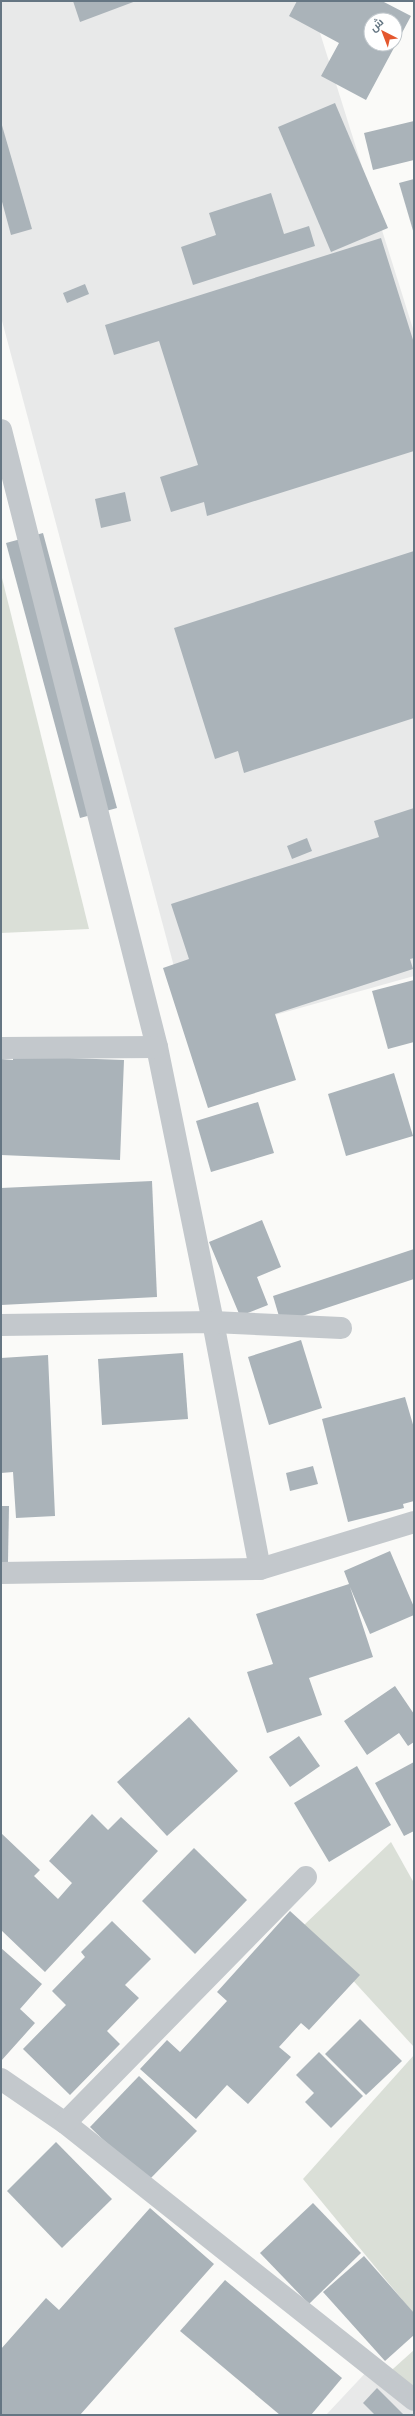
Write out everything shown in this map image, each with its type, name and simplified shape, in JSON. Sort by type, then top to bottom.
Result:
[{"type":"street","points":[[1,430],[157,1047],[213,1322],[260,1569]]},
{"type":"street","points":[[1,1048],[157,1047]]},
{"type":"street","points":[[1,1325],[213,1322],[341,1328]]},
{"type":"street","points":[[1,1573],[260,1569],[414,1522]]},
{"type":"street","points":[[65,2123],[306,1877]]},
{"type":"street","points":[[1,2079],[65,2123],[414,2400]]},
{"type":"shaded area","points":[[1,1],[310,1],[414,332],[414,976],[193,1038],[1,317]]},
{"type":"shaded area","points":[[1,574],[89,929],[1,933]]},
{"type":"shaded area","points":[[391,1842],[414,1883],[414,2047],[303,1926]]},
{"type":"shaded area","points":[[414,2055],[414,2314],[303,2179]]},
{"type":"shaded area","points":[[414,2350],[414,2400],[384,2377]]},
{"type":"shaded area","points":[[371,2367],[414,2400],[414,2415],[326,2415]]},
{"type":"building","points":[[73,1],[136,1],[80,22]]},
{"type":"building","points":[[297,1],[382,1],[411,16],[403,31],[403,12],[363,12],[363,52],[392,52],[366,100],[321,76],[339,43],[289,16]]},
{"type":"building","points":[[335,103],[388,228],[331,252],[278,127]]},
{"type":"building","points":[[414,121],[414,160],[373,170],[364,133]]},
{"type":"building","points":[[1,122],[32,229],[11,235],[1,198]]},
{"type":"building","points":[[414,179],[414,234],[399,183]]},
{"type":"building","points":[[271,193],[284,234],[309,226],[315,246],[193,285],[181,247],[216,235],[209,213]]},
{"type":"building","points":[[381,238],[414,343],[414,451],[207,516],[204,502],[171,512],[160,477],[198,465],[159,341],[114,355],[105,325]]},
{"type":"building","points":[[85,284],[89,294],[67,303],[63,293]]},
{"type":"building","points":[[125,492],[131,521],[101,528],[95,499]]},
{"type":"building","points":[[43,533],[117,808],[80,818],[6,543]]},
{"type":"building","points":[[414,551],[414,718],[244,773],[238,751],[215,759],[174,628]]},
{"type":"building","points":[[414,808],[414,958],[410,959],[413,969],[275,1014],[296,1080],[208,1108],[163,968],[189,959],[171,904],[379,837],[374,821]]},
{"type":"building","points":[[307,838],[312,851],[292,859],[287,846]]},
{"type":"building","points":[[414,980],[414,1042],[388,1049],[372,991]]},
{"type":"building","points":[[13,1056],[124,1060],[120,1160],[1,1155],[1,1059],[13,1060]]},
{"type":"building","points":[[394,1073],[413,1136],[346,1156],[328,1094]]},
{"type":"building","points":[[258,1102],[274,1153],[211,1172],[196,1121]]},
{"type":"building","points":[[152,1181],[157,1297],[1,1305],[1,1188]]},
{"type":"building","points":[[262,1220],[281,1267],[257,1277],[268,1305],[240,1316],[209,1242]]},
{"type":"building","points":[[414,1249],[414,1279],[281,1323],[273,1296]]},
{"type":"building","points":[[301,1340],[322,1408],[269,1425],[248,1357]]},
{"type":"building","points":[[183,1353],[188,1419],[102,1425],[98,1359]]},
{"type":"building","points":[[48,1355],[55,1516],[16,1518],[13,1472],[1,1473],[1,1358]]},
{"type":"building","points":[[405,1397],[414,1428],[414,1501],[403,1504],[404,1508],[348,1522],[322,1419]]},
{"type":"building","points":[[313,1466],[318,1484],[290,1491],[286,1473]]},
{"type":"building","points":[[1,1506],[9,1506],[8,1562],[1,1562]]},
{"type":"building","points":[[390,1551],[414,1607],[414,1615],[370,1634],[350,1587],[373,1657],[309,1678],[322,1715],[267,1733],[247,1672],[273,1664],[256,1614],[349,1584],[344,1571]]},
{"type":"building","points":[[395,1686],[414,1714],[414,1742],[408,1746],[399,1733],[367,1755],[344,1721]]},
{"type":"building","points":[[189,1717],[238,1771],[167,1836],[117,1782]]},
{"type":"building","points":[[299,1736],[320,1766],[290,1787],[269,1757]]},
{"type":"building","points":[[414,1762],[414,1831],[404,1836],[375,1783]]},
{"type":"building","points":[[357,1766],[391,1825],[329,1862],[294,1803]]},
{"type":"building","points":[[92,1814],[108,1830],[121,1817],[158,1851],[45,1972],[1,1930],[1,1833],[40,1870],[34,1876],[58,1899],[72,1883],[49,1861]]},
{"type":"building","points":[[194,1848],[247,1900],[195,1954],[142,1901]]},
{"type":"building","points":[[290,1911],[360,1975],[309,2030],[301,2023],[279,2047],[291,2057],[248,2104],[227,2085],[196,2119],[140,2069],[167,2040],[180,2052],[227,2001],[217,1992]]},
{"type":"building","points":[[112,1921],[151,1959],[125,1985],[139,1998],[107,2031],[120,2044],[70,2095],[23,2049],[66,2005],[52,1991],[85,1957],[81,1952]]},
{"type":"building","points":[[1,1948],[42,1984],[20,2009],[35,2023],[1,2061]]},
{"type":"building","points":[[360,2019],[402,2061],[366,2095],[325,2054]]},
{"type":"building","points":[[319,2052],[363,2096],[331,2128],[305,2102],[314,2093],[296,2075]]},
{"type":"building","points":[[139,2076],[197,2131],[147,2182],[90,2127]]},
{"type":"building","points":[[56,2142],[112,2199],[62,2248],[7,2191]]},
{"type":"building","points":[[313,2203],[361,2253],[309,2304],[260,2253]]},
{"type":"building","points":[[150,2208],[214,2264],[80,2415],[1,2415],[1,2349],[46,2298],[59,2310]]},
{"type":"building","points":[[364,2256],[414,2313],[414,2335],[385,2361],[323,2292]]},
{"type":"building","points":[[225,2280],[342,2378],[311,2415],[280,2415],[180,2331]]},
{"type":"building","points":[[377,2388],[404,2415],[375,2415],[363,2403]]}]
